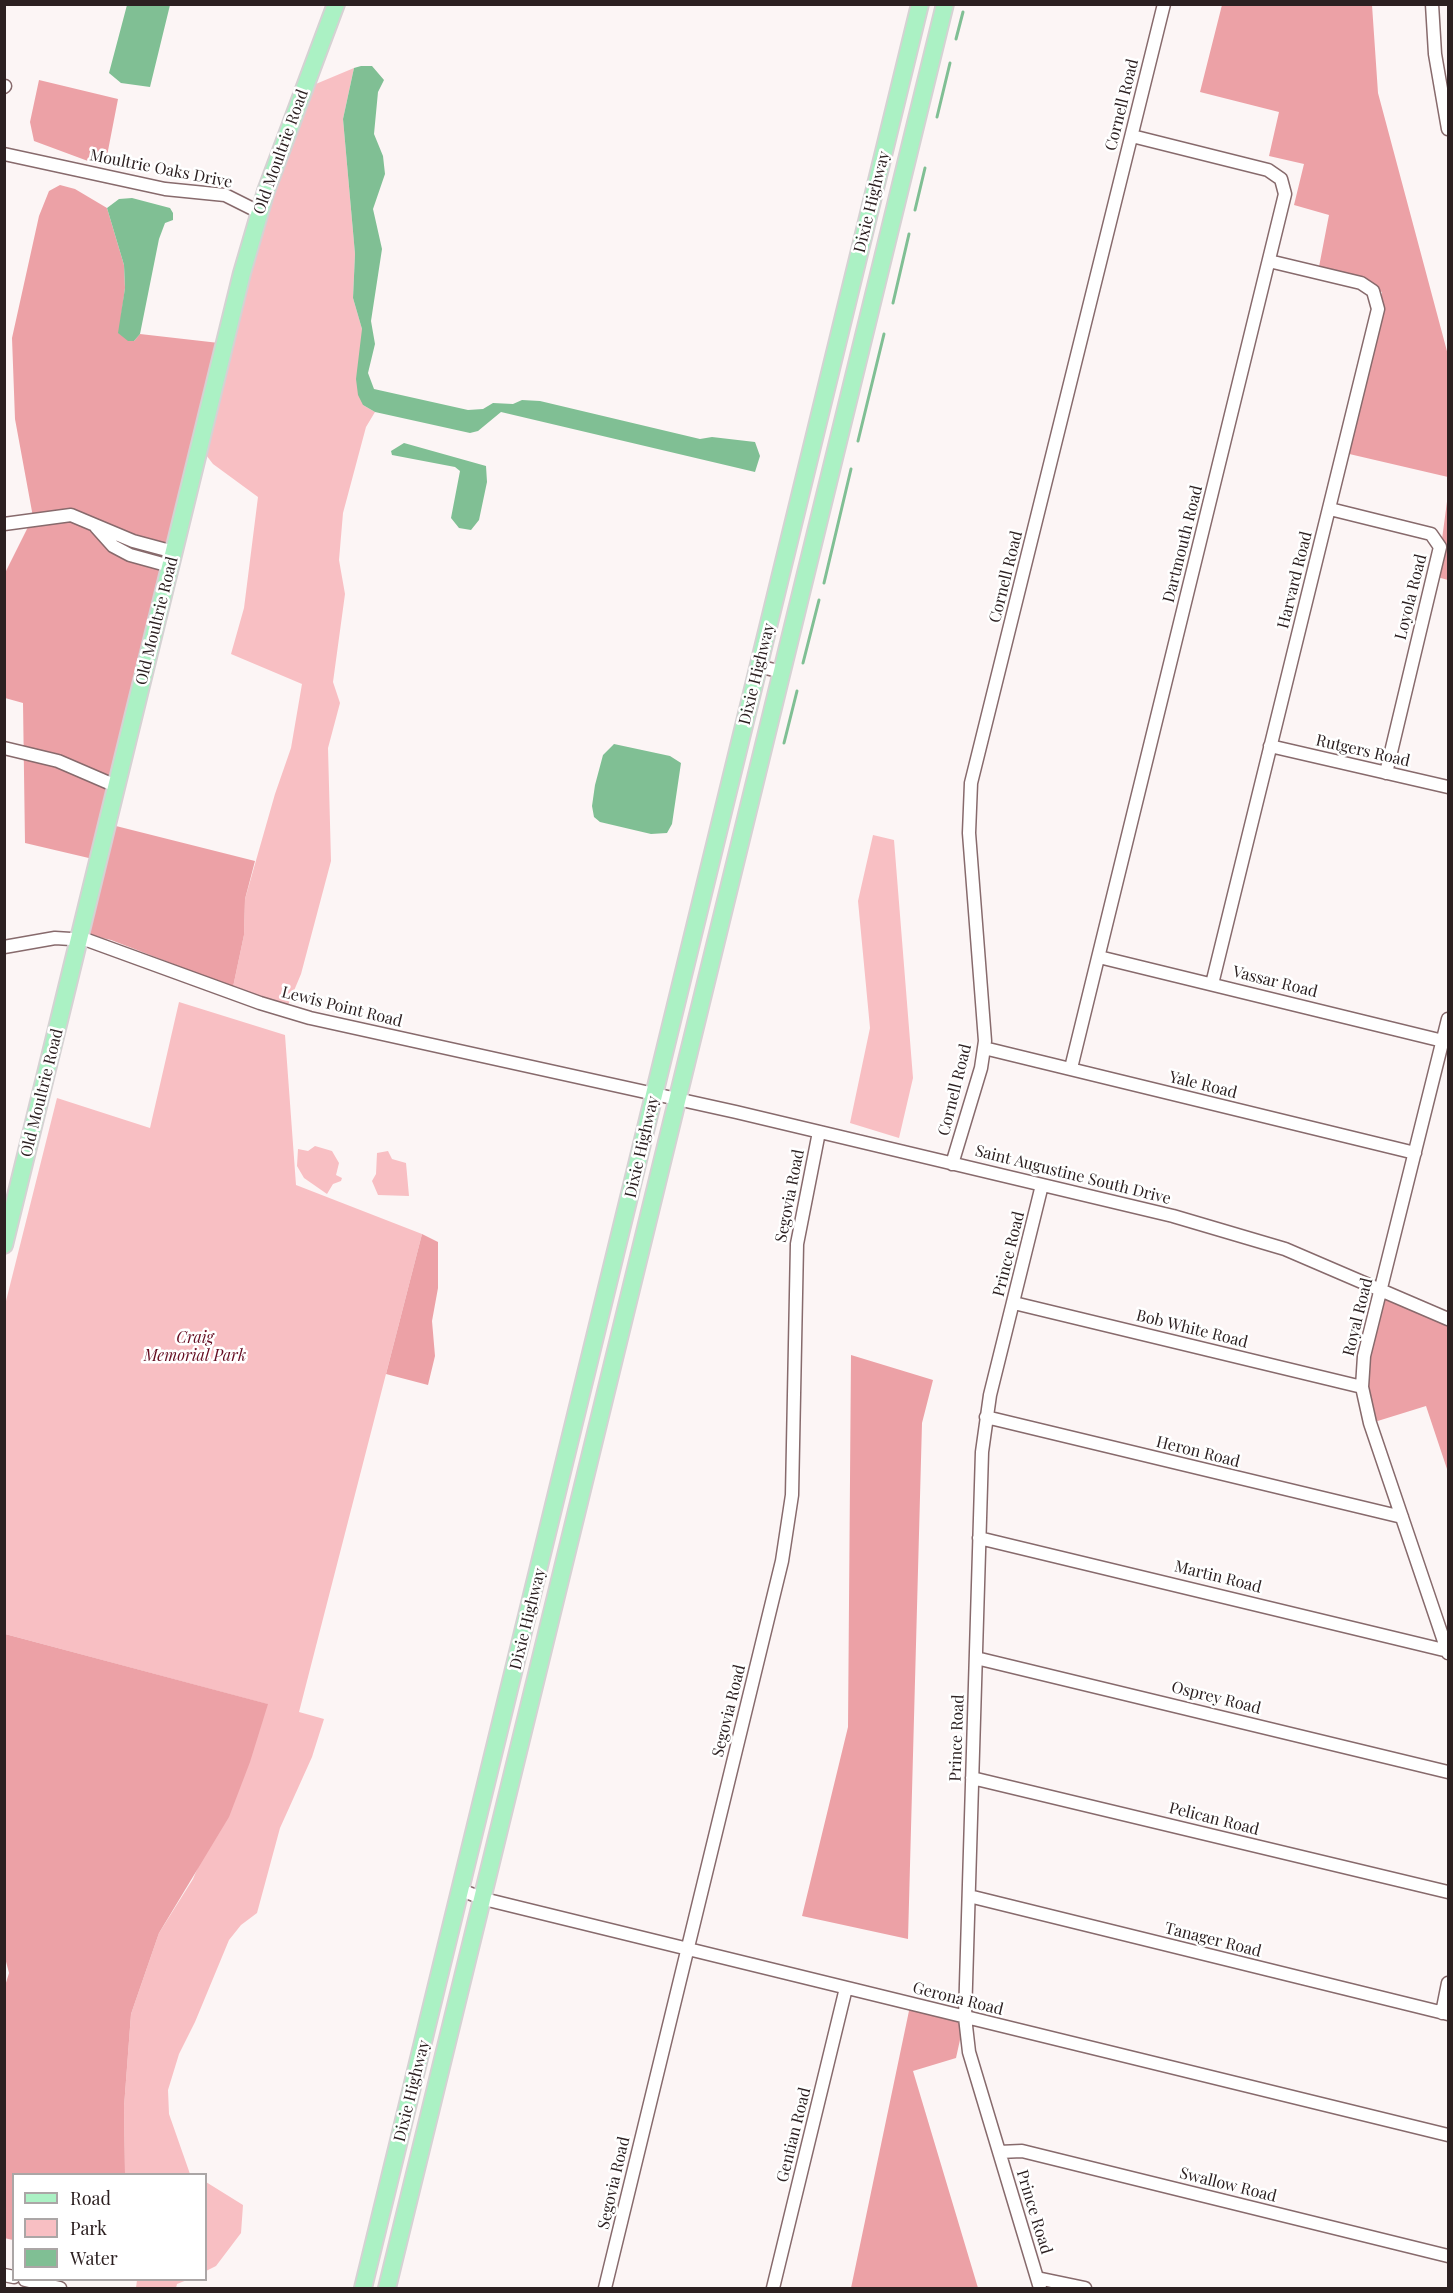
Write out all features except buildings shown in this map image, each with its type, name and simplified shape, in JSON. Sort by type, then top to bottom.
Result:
[{"type":"main road","name":"Old Moultrie Road","points":[[4,1245],[242,273],[259,212],[336,4]]},
{"type":"main road","name":"Dixie Highway","points":[[363,2289],[920,4]]},
{"type":"main road","name":"Dixie Highway","points":[[387,2289],[945,4]]},
{"type":"main road","points":[[554,1512],[576,1518]]},
{"type":"main road","points":[[402,2131],[423,2138]]},
{"type":"street","name":"Cornell Road","points":[[952,1164],[984,1048],[985,1023],[969,833],[971,783],[1164,4]]},
{"type":"street","points":[[1432,4],[1435,54],[1449,129]]},
{"type":"street","name":"Dartmouth Road","points":[[1071,1068],[1285,194],[1284,186],[1275,173],[1132,136]]},
{"type":"street","name":"Moultrie Oaks Drive","points":[[4,154],[165,189],[225,195],[259,212]]},
{"type":"street","points":[[866,226],[890,232]]},
{"type":"street","name":"Harvard Road","points":[[1212,984],[1378,309],[1377,298],[1368,286],[1269,261]]},
{"type":"street","name":"Loyola Road","points":[[1330,509],[1431,534],[1440,547],[1386,773]]},
{"type":"street","points":[[4,524],[71,515],[96,526],[113,546],[122,550],[172,559]]},
{"type":"street","points":[[758,666],[782,672]]},
{"type":"street","name":"Rutgers Road","points":[[1270,746],[1449,788]]},
{"type":"street","points":[[4,748],[58,761],[116,786]]},
{"type":"street","name":"Lewis Point Road","points":[[4,947],[55,938],[80,939],[109,946],[260,1003],[310,1017],[678,1100]]},
{"type":"street","name":"Vassar Road","points":[[1099,957],[1443,1041]]},
{"type":"street","name":"Royal Road","points":[[1448,1651],[1367,1414],[1362,1387],[1364,1356],[1449,1019]]},
{"type":"street","name":"Yale Road","points":[[984,1048],[1415,1153]]},
{"type":"street","name":"Saint Augustine South Drive","points":[[678,1100],[1238,1233],[1319,1262],[1449,1319]]},
{"type":"street","name":"Segovia Road","points":[[606,2289],[788,1528],[792,1495],[797,1244],[819,1132]]},
{"type":"street","name":"Prince Road","points":[[1038,2283],[969,2052],[965,2017],[979,1538],[986,1417],[1042,1185]]},
{"type":"street","name":"Bob White Road","points":[[1014,1303],[1362,1387]]},
{"type":"street","name":"Heron Road","points":[[986,1417],[1402,1516]]},
{"type":"street","name":"Martin Road","points":[[979,1538],[1448,1651]]},
{"type":"street","name":"Osprey Road","points":[[976,1659],[1449,1772]]},
{"type":"street","name":"Pelican Road","points":[[972,1778],[1449,1892]]},
{"type":"street","name":"Gerona Road","points":[[461,1890],[484,1899],[1449,2135]]},
{"type":"street","name":"Tanager Road","points":[[969,1896],[1445,2013]]},
{"type":"street","points":[[1445,2013],[1449,1983]]},
{"type":"street","name":"Gentian Road","points":[[772,2289],[846,1988]]},
{"type":"street","name":"Swallow Road","points":[[999,2152],[1022,2151],[1449,2256]]},
{"type":"street","points":[[29,2281],[60,2289]]},
{"type":"street","points":[[1038,2283],[1085,2289]]},
{"type":"green space","points":[[354,68],[343,119],[355,254],[353,298],[362,329],[363,405],[375,412],[366,427],[343,513],[339,560],[345,594],[333,682],[340,703],[328,748],[331,861],[301,974],[288,1005],[233,987],[244,935],[245,899],[275,794],[291,748],[302,684],[231,654],[244,608],[258,497],[213,464],[203,451],[257,233],[311,86]]},
{"type":"green space","points":[[873,835],[894,840],[913,1078],[899,1138],[850,1123],[870,1028],[858,901]]},
{"type":"green space","name":"Craig Memorial Park","points":[[179,1002],[285,1035],[296,1185],[422,1234],[299,1712],[324,1719],[312,1757],[280,1828],[257,1913],[241,1925],[229,1940],[179,2054],[168,2090],[169,2114],[190,2173],[125,2173],[124,2107],[131,2014],[159,1933],[193,1879],[267,1704],[5,1634],[5,1305],[57,1098],[150,1128]]},
{"type":"green space","points":[[315,1146],[332,1151],[339,1163],[336,1175],[342,1178],[341,1181],[333,1184],[327,1194],[304,1178],[297,1166],[298,1149],[308,1151]]},
{"type":"green space","points":[[388,1151],[392,1159],[406,1163],[409,1196],[378,1195],[372,1181],[376,1174],[377,1153]]},
{"type":"green space","points":[[207,2183],[243,2205],[241,2233],[216,2266],[207,2270]]},
{"type":"green space","points":[[137,2281],[184,2281],[177,2284],[176,2288],[136,2288]]},
{"type":"shaded area","points":[[1222,5],[1372,5],[1378,93],[1448,355],[1448,477],[1345,453],[1382,292],[1318,272],[1329,215],[1294,205],[1304,164],[1269,156],[1279,112],[1200,92]]},
{"type":"shaded area","points":[[39,80],[118,99],[106,161],[96,164],[34,141],[30,122]]},
{"type":"shaded area","points":[[60,185],[75,189],[107,208],[124,265],[125,288],[119,333],[134,341],[140,334],[219,343],[93,859],[25,843],[23,703],[5,698],[5,573],[33,517],[15,419],[12,338],[39,216],[49,191]]},
{"type":"shaded area","points":[[1448,494],[1448,580],[1437,577]]},
{"type":"shaded area","points":[[112,825],[255,861],[245,899],[244,935],[233,987],[111,940],[86,934]]},
{"type":"shaded area","points":[[422,1234],[438,1242],[438,1288],[432,1321],[435,1356],[428,1385],[386,1374]]},
{"type":"shaded area","points":[[1380,1295],[1448,1325],[1448,1472],[1426,1406],[1368,1424],[1360,1385]]},
{"type":"shaded area","points":[[851,1355],[933,1380],[922,1423],[908,1939],[802,1916],[848,1727]]},
{"type":"shaded area","points":[[5,1634],[268,1704],[250,1762],[229,1817],[159,1933],[131,2014],[124,2107],[125,2173],[12,2173],[12,2240],[4,2238],[4,1989],[9,1973],[4,1954]]},
{"type":"shaded area","points":[[910,2006],[965,2017],[956,2058],[913,2071],[978,2288],[851,2288]]},
{"type":"water","points":[[127,5],[170,5],[150,87],[121,83],[109,73]]},
{"type":"water","points":[[372,66],[384,80],[378,92],[374,134],[383,156],[385,174],[373,209],[382,249],[371,321],[375,344],[368,373],[374,389],[468,410],[483,409],[493,403],[513,404],[522,400],[540,401],[700,439],[712,437],[755,442],[760,456],[755,472],[501,412],[478,431],[470,433],[375,412],[363,405],[358,395],[356,379],[362,329],[353,298],[355,254],[343,119],[354,68]]},
{"type":"water","points":[[132,198],[170,208],[173,220],[165,223],[159,239],[140,334],[134,341],[128,341],[118,333],[125,288],[124,265],[107,208],[119,199]]},
{"type":"water","points":[[404,443],[486,466],[487,482],[479,520],[471,530],[459,528],[451,518],[460,471],[455,467],[392,455],[391,451]]},
{"type":"water","points":[[614,744],[670,756],[681,763],[672,824],[667,833],[651,834],[600,822],[594,817],[592,806],[595,785],[603,755]]},
{"type":"waterway","points":[[956,39],[963,12]]},
{"type":"waterway","points":[[937,117],[950,63]]},
{"type":"waterway","points":[[915,210],[925,168]]},
{"type":"waterway","points":[[893,303],[909,234]]},
{"type":"waterway","points":[[858,441],[884,334]]},
{"type":"waterway","points":[[824,583],[851,469]]},
{"type":"waterway","points":[[803,663],[819,600]]},
{"type":"waterway","points":[[784,743],[797,691]]}]
